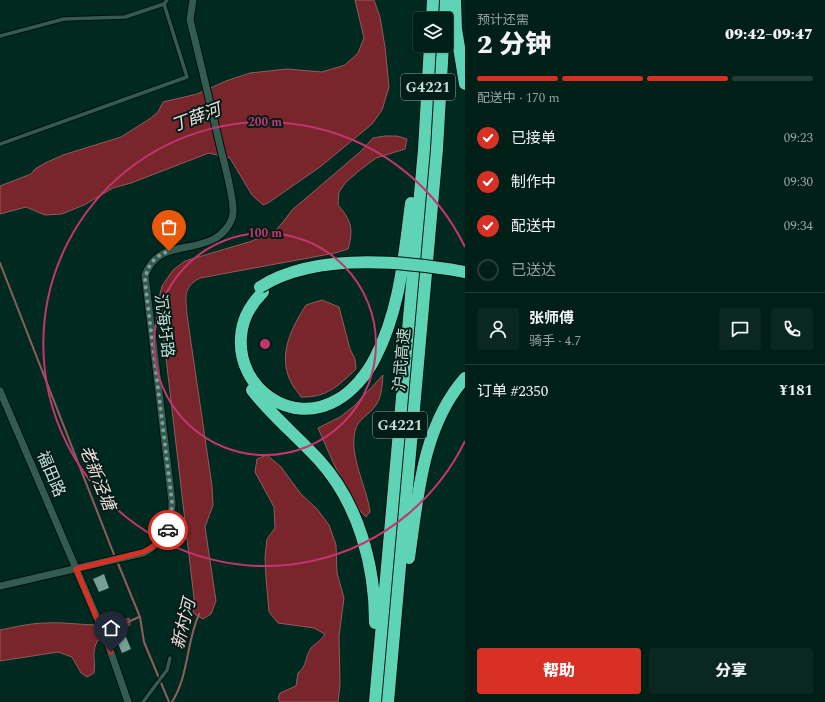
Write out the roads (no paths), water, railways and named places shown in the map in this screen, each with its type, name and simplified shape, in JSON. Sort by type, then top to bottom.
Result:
[{"type":"highway","points":[[432,12],[433,0]]},
{"type":"highway","points":[[445,12],[446,0]]},
{"type":"highway","points":[[455,0],[456,29],[465,84]]},
{"type":"highway","name":"沪武高速","points":[[375,702],[424,149],[430,52]]},
{"type":"highway","name":"沪武高速","points":[[388,702],[439,128],[443,52]]},
{"type":"highway","points":[[428,75],[401,281],[390,324],[375,359],[352,389],[337,401],[319,407],[300,408],[282,404],[267,396],[254,384],[245,367],[240,348],[242,328],[248,310],[262,289],[293,276],[341,270],[406,270],[465,277]]},
{"type":"highway","points":[[369,702],[375,629],[375,604],[367,553],[358,527],[335,480],[320,461],[261,402],[239,370],[234,350],[235,328],[242,307],[273,279],[292,271],[340,264],[406,264],[465,272]]},
{"type":"highway","points":[[390,688],[417,502],[425,461],[438,421],[448,402],[465,378]]},
{"type":"street","name":"沉海圩路","points":[[0,586],[124,558],[143,552],[153,548],[160,542],[169,528],[172,513],[145,275],[152,262],[163,253],[214,239],[226,229],[232,218],[233,211],[227,174],[190,20],[193,0]]},
{"type":"street","name":"福田路","points":[[0,391],[100,623],[128,702]]},
{"type":"lane","points":[[0,36],[64,19],[125,17],[164,4],[167,0]]},
{"type":"lane","points":[[0,144],[187,77],[164,4]]},
{"type":"lane","points":[[143,702],[167,670],[170,658]]},
{"type":"water","name":"丁薛河","points":[[355,0],[374,0],[380,17],[389,87],[382,110],[372,124],[320,167],[268,203],[263,205],[252,195],[230,158],[209,153],[131,183],[113,188],[84,205],[62,214],[45,215],[26,207],[0,214],[0,186],[31,174],[35,169],[45,163],[63,155],[121,137],[151,118],[158,112],[163,102],[197,94],[226,81],[250,73],[287,69],[322,72],[345,65],[358,53],[364,38]]},
{"type":"water","points":[[397,136],[407,139],[405,149],[376,158],[346,182],[339,192],[338,205],[346,215],[351,230],[348,249],[335,253],[200,278],[190,285],[186,294],[187,315],[212,486],[213,505],[205,527],[216,601],[211,614],[203,619],[193,613],[194,598],[159,298],[162,286],[173,270],[185,261],[252,241],[275,231],[292,210],[360,152],[373,138]]},
{"type":"water","points":[[322,300],[339,307],[350,349],[355,359],[356,369],[338,385],[325,393],[310,397],[301,397],[292,384],[287,372],[285,362],[288,342],[291,332],[306,305]]},
{"type":"water","points":[[383,375],[378,402],[361,420],[355,431],[354,451],[370,512],[366,517],[352,499],[346,488],[318,428],[340,417],[354,406]]},
{"type":"water","points":[[267,455],[281,467],[301,494],[317,509],[329,525],[336,545],[337,573],[344,598],[339,636],[340,684],[338,702],[280,702],[278,698],[280,693],[296,686],[298,673],[303,668],[309,651],[325,634],[314,628],[278,623],[269,612],[265,557],[267,539],[275,528],[274,507],[255,472],[257,459]]},
{"type":"water","points":[[129,618],[130,625],[97,641],[94,654],[94,673],[87,677],[81,673],[72,657],[58,652],[0,661],[0,630],[40,623],[88,625],[109,624]]},
{"type":"waterway","name":"老新泾塘","points":[[0,263],[115,557]]},
{"type":"waterway","name":"老新泾塘","points":[[117,561],[140,617],[144,642],[169,702]]},
{"type":"waterway","name":"新村河","points":[[172,702],[182,681],[192,636],[199,614]]},
{"type":"waterway","points":[[128,622],[139,617]]}]
